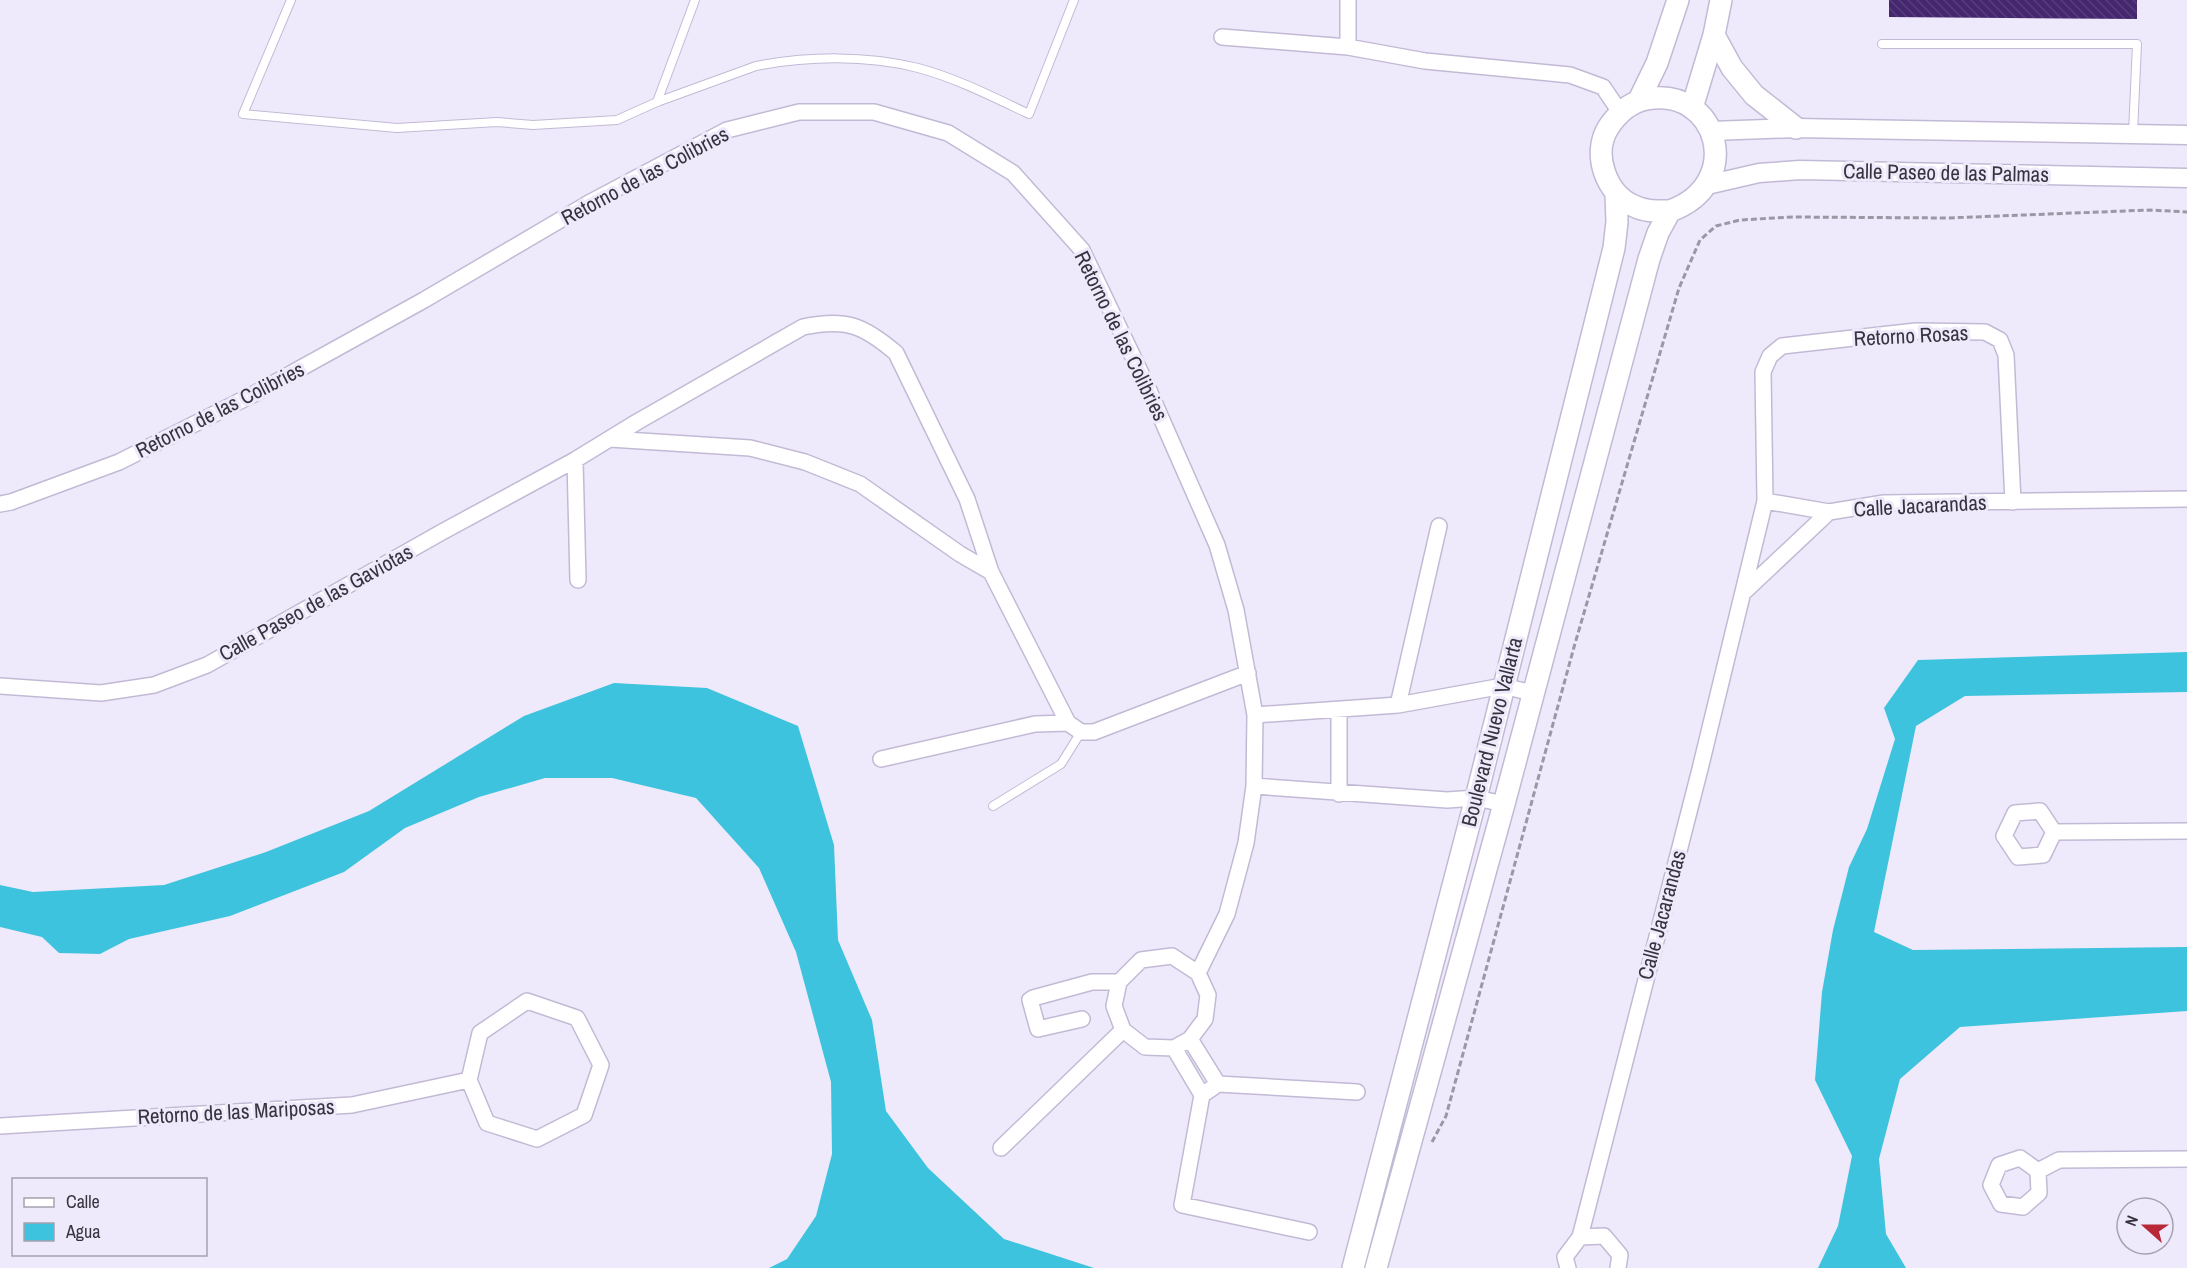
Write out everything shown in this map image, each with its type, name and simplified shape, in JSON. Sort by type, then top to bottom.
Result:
[{"type":"main road","points":[[1639,100],[1657,63],[1678,0]]},
{"type":"main road","points":[[1616,194],[1632,206],[1650,212],[1670,211],[1684,206],[1697,197],[1707,185],[1713,172],[1715,145],[1711,131],[1703,118],[1692,108],[1714,35],[1721,0]]},
{"type":"main road","points":[[1714,35],[1732,68],[1754,95],[1796,128]]},
{"type":"main road","name":"Boulevard Nuevo Vallarta","points":[[1353,1268],[1476,798],[1614,248],[1617,222],[1616,194],[1604,175],[1601,152],[1606,130],[1620,112],[1639,100],[1658,97],[1676,100],[1692,108]]},
{"type":"main road","name":"Boulevard Nuevo Vallarta","points":[[1376,1268],[1504,804],[1649,259],[1658,233],[1670,211]]},
{"type":"street","points":[[1348,0],[1348,47]]},
{"type":"street","points":[[1222,37],[1348,47],[1425,61],[1570,75],[1603,87],[1620,112]]},
{"type":"street","name":"Retorno de las Colibries","points":[[0,504],[119,462],[254,394],[424,300],[589,203],[727,130],[799,112],[874,112],[948,133],[1013,172],[1082,250],[1147,386],[1217,545],[1236,610],[1255,715],[1254,786],[1246,843],[1227,914],[1198,973]]},
{"type":"street","name":"Calle Paseo de las Palmas","points":[[1711,131],[1796,128],[2187,135]]},
{"type":"street","name":"Calle Paseo de las Palmas","points":[[1707,185],[1759,173],[1800,170],[2187,178]]},
{"type":"street","name":"Calle Paseo de las Gaviotas","points":[[0,686],[101,693],[154,685],[207,665],[574,460],[804,327],[828,322],[854,326],[876,336],[896,352],[966,499],[991,572],[1068,723],[1081,732]]},
{"type":"street","name":"Retorno Rosas","points":[[1765,501],[1763,372],[1770,356],[1782,346],[1916,331],[1985,332],[2000,340],[2006,355],[2013,502]]},
{"type":"street","points":[[610,439],[750,448],[805,462],[860,484],[960,554],[991,572]]},
{"type":"street","points":[[574,460],[578,580]]},
{"type":"street","name":"Calle Jacarandas","points":[[1568,1268],[1565,1257],[1580,1237],[1700,769],[1765,501],[1829,512],[1884,503],[2187,499]]},
{"type":"street","points":[[1743,594],[1829,512]]},
{"type":"street","points":[[1398,705],[1439,525]]},
{"type":"street","points":[[1081,732],[1094,732],[1248,673]]},
{"type":"street","points":[[1255,715],[1398,705],[1503,686],[1532,693]]},
{"type":"street","points":[[1339,794],[1340,710]]},
{"type":"street","points":[[881,759],[1035,724],[1068,723]]},
{"type":"street","points":[[1254,786],[1339,794],[1447,800],[1476,798],[1504,804]]},
{"type":"street","points":[[2054,832],[2187,831]]},
{"type":"street","points":[[1172,956],[1198,973],[1208,995],[1205,1019],[1190,1039],[1174,1048],[1145,1047],[1123,1030],[1114,1006],[1119,982],[1141,960],[1172,956]]},
{"type":"street","points":[[1082,1019],[1038,1029],[1030,1000],[1092,982],[1119,982]]},
{"type":"street","points":[[527,1001],[577,1018],[601,1065],[584,1115],[537,1139],[487,1123],[469,1080],[480,1033],[527,1001]]},
{"type":"street","points":[[1002,1148],[1123,1030]]},
{"type":"street","points":[[1190,1039],[1218,1084]]},
{"type":"street","points":[[1174,1048],[1202,1095],[1182,1205],[1309,1232]]},
{"type":"street","name":"Retorno de las Mariposas","points":[[0,1126],[352,1105],[469,1080]]},
{"type":"street","points":[[1202,1095],[1218,1084],[1357,1092]]},
{"type":"street","points":[[2038,1171],[2059,1160],[2187,1159]]},
{"type":"street","points":[[1580,1237],[1604,1236],[1620,1255],[1618,1268]]},
{"type":"lane","points":[[291,0],[243,114],[397,128],[496,122],[533,125],[617,120],[657,102],[756,66],[821,60],[864,60],[918,68],[961,83],[1029,114],[1074,0]]},
{"type":"lane","points":[[657,102],[695,0]]},
{"type":"lane","points":[[1882,44],[2138,44],[2133,134]]},
{"type":"lane","points":[[993,806],[1061,764],[1081,732]]},
{"type":"path","points":[[1430,1147],[1446,1116],[1574,647],[1679,288],[1700,240],[1716,226],[1740,220],[1772,218],[1948,218],[2150,210],[2187,212]]},
{"type":"water","points":[[2187,652],[2187,692],[1965,696],[1916,726],[1874,932],[1913,950],[2187,947],[2187,1011],[1960,1027],[1900,1079],[1879,1159],[1886,1234],[1906,1268],[1818,1268],[1838,1226],[1852,1156],[1815,1080],[1822,992],[1833,930],[1849,867],[1867,829],[1895,739],[1884,708],[1918,660]]},
{"type":"water","points":[[614,683],[707,688],[798,726],[834,845],[838,940],[872,1020],[886,1111],[928,1168],[1004,1239],[1094,1268],[769,1268],[787,1259],[816,1216],[832,1154],[831,1082],[796,952],[759,868],[696,798],[612,778],[545,778],[479,797],[405,828],[344,872],[230,916],[129,939],[100,954],[59,953],[42,937],[0,927],[0,885],[33,892],[164,885],[266,852],[369,811],[524,716]]},
{"type":"building","points":[[1889,0],[2137,0],[2137,19],[1889,17]]}]
